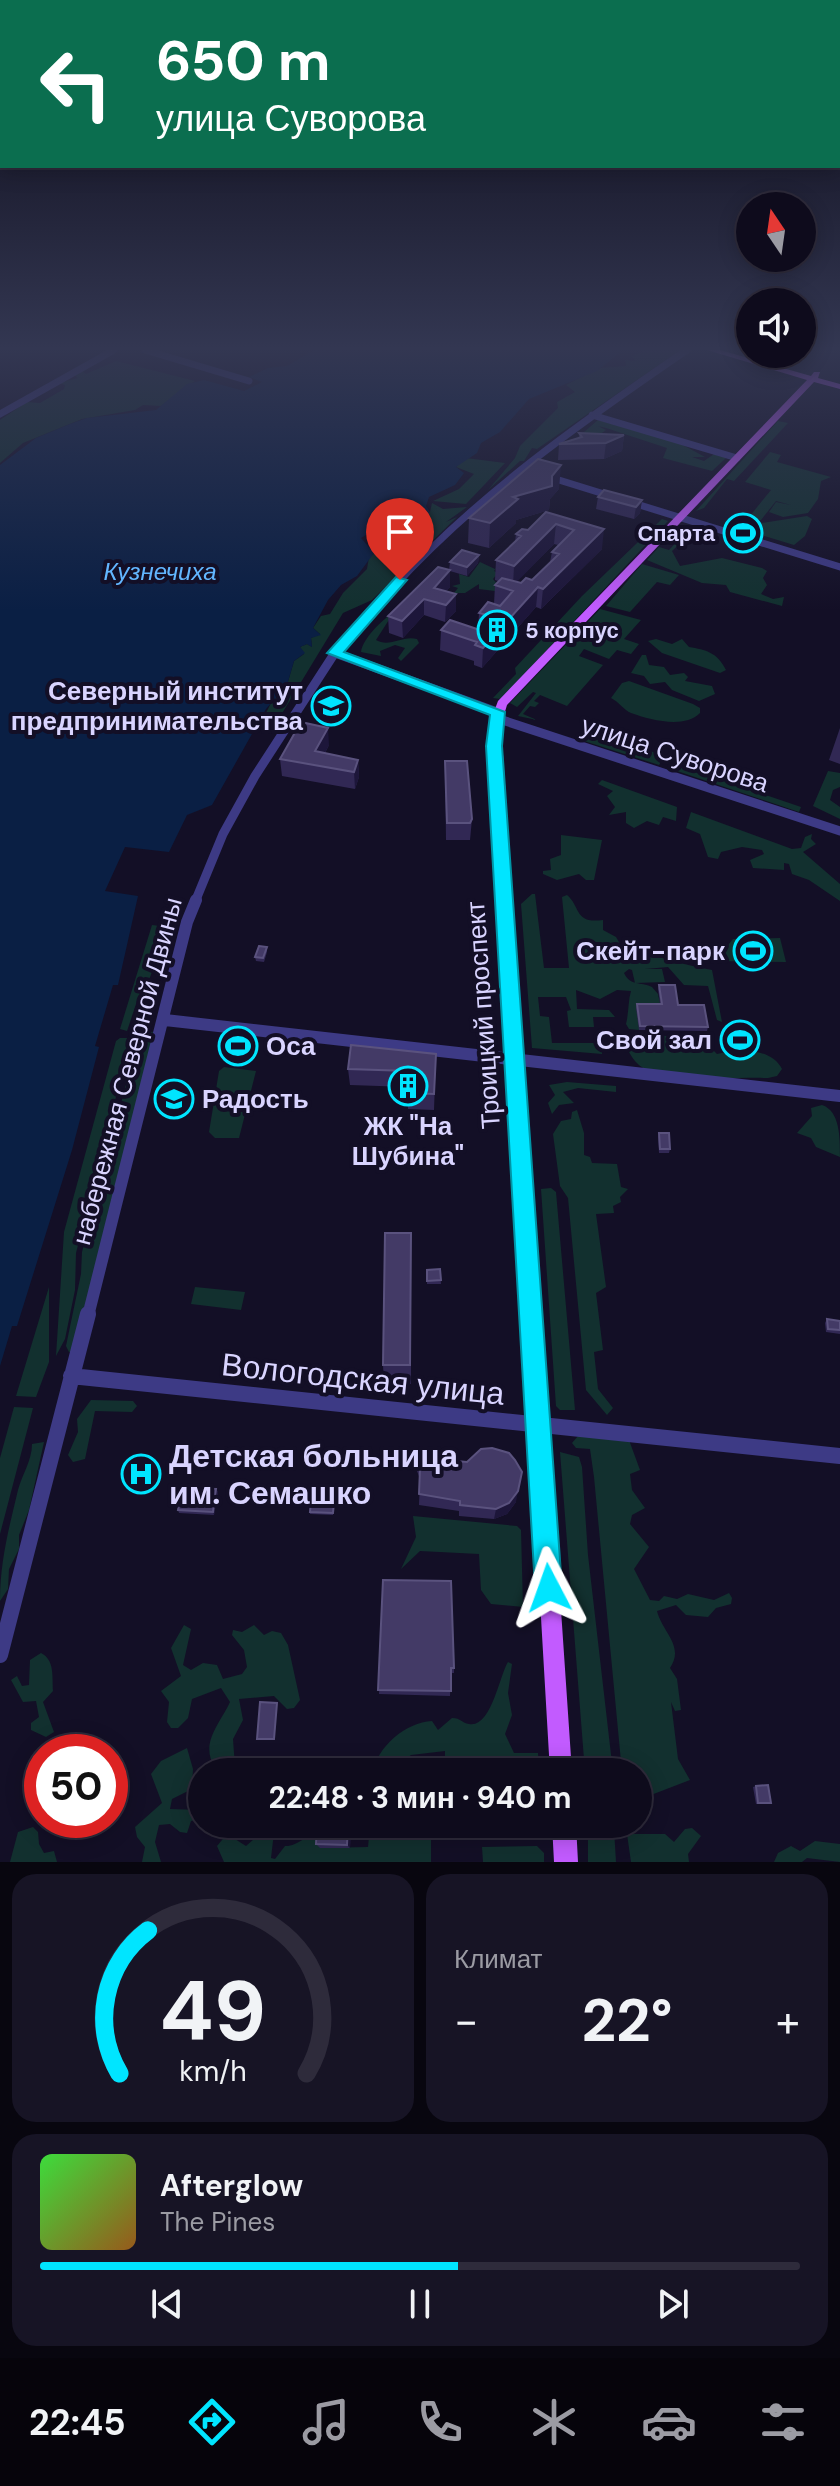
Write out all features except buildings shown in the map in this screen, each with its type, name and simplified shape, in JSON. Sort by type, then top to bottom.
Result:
[{"type":"main road","points":[[497,715],[757,437]]},
{"type":"main road","name":"Троицкий проспект","points":[[497,715],[494,746],[560,1758]]},
{"type":"main road","points":[[565,1838],[566,1862]]},
{"type":"street","name":"набережная Северной Двины","points":[[0,1655],[165,1020],[187,922],[223,834],[255,776],[335,653],[400,580],[523,469],[564,437]]},
{"type":"street","points":[[666,437],[737,458]]},
{"type":"street","points":[[523,469],[840,567]]},
{"type":"street","name":"улица Суворова","points":[[335,653],[497,715],[840,831]]},
{"type":"street","points":[[165,1020],[840,1096]]},
{"type":"street","name":"Вологодская улица","points":[[71,1376],[407,1415],[538,1424],[840,1456]]},
{"type":"green space","points":[[0,437],[38,437],[23,443],[0,463]]},
{"type":"green space","points":[[529,437],[554,437],[537,449],[532,448],[524,461],[520,461],[488,490],[515,458],[520,446]]},
{"type":"green space","points":[[632,437],[657,437],[679,443],[705,457],[692,457],[704,461],[714,454],[726,458],[712,471],[663,458],[667,448]]},
{"type":"green space","points":[[764,437],[775,437],[734,481],[727,479],[704,508],[696,511]]},
{"type":"green space","points":[[770,452],[781,455],[777,462],[831,477],[821,481],[818,499],[808,513],[783,517],[769,512],[776,502],[791,505],[776,501],[761,520],[745,522],[771,490],[745,482]]},
{"type":"green space","points":[[466,458],[505,463],[466,504],[433,501],[459,489],[474,474],[456,467]]},
{"type":"green space","points":[[432,503],[443,509],[467,507],[446,522],[457,517],[372,600],[343,613],[275,725],[260,725],[274,697],[287,685],[294,661],[304,654],[300,647],[307,644],[312,647],[311,638],[320,634],[313,628],[321,616],[330,614],[343,593],[367,569],[369,557],[380,550],[381,543],[403,546],[419,532],[411,529],[390,541],[381,540],[388,540],[405,530],[405,525],[410,526],[430,512]]},
{"type":"green space","points":[[807,516],[812,519],[805,536],[794,545],[735,527]]},
{"type":"green space","points":[[662,519],[668,521],[501,699],[493,698],[516,674],[515,668],[582,596]]},
{"type":"green space","points":[[687,531],[691,533],[672,551],[680,566],[722,558],[762,568],[767,571],[763,578],[767,585],[761,594],[773,599],[784,597],[782,606],[730,592],[726,585],[702,583],[647,560],[659,547],[669,550]]},
{"type":"green space","points":[[503,561],[494,571],[498,573],[493,579],[498,585],[494,584],[498,587],[495,591],[479,589],[479,584],[465,593],[454,593],[458,588],[452,586],[460,584],[459,574],[469,577],[480,562],[495,569]]},
{"type":"green space","points":[[642,564],[679,575],[670,585],[657,582],[630,612],[606,606]]},
{"type":"green space","points":[[600,609],[641,620],[624,639],[639,644],[631,654],[617,650],[609,659],[584,649],[579,656],[603,665],[567,706],[540,695],[534,701],[539,703],[535,707],[530,706],[523,714],[537,720],[518,716],[536,693],[533,692],[517,707],[510,703]]},
{"type":"green space","points":[[394,612],[376,640],[386,643],[412,638],[419,643],[401,661],[398,658],[405,648],[395,645],[380,651],[381,656],[361,652],[369,635]]},
{"type":"green space","points":[[656,639],[672,644],[682,639],[689,647],[715,656],[726,670],[720,673],[662,653],[648,641]]},
{"type":"green space","points":[[642,655],[646,655],[649,665],[664,667],[670,675],[684,673],[688,677],[685,681],[712,686],[715,694],[699,701],[672,690],[665,682],[650,684],[644,676],[631,673]]},
{"type":"green space","points":[[629,681],[693,704],[700,708],[700,713],[676,722],[631,713],[611,698],[622,683]]},
{"type":"green space","points":[[587,730],[665,756],[659,765],[581,740]]},
{"type":"green space","points":[[674,764],[801,807],[799,812],[671,769]]},
{"type":"green space","points":[[828,771],[840,773],[840,787],[833,790],[830,800],[840,807],[840,819],[813,806]]},
{"type":"green space","points":[[602,780],[677,807],[676,821],[663,817],[659,825],[647,821],[634,828],[626,823],[626,812],[609,815],[615,807],[607,796],[613,791],[598,784]]},
{"type":"green space","points":[[691,812],[792,849],[801,848],[805,837],[812,834],[811,839],[816,844],[803,852],[840,884],[840,901],[809,880],[792,874],[789,864],[784,863],[784,870],[753,868],[750,860],[764,854],[762,850],[742,847],[721,852],[718,859],[708,857],[700,834],[686,828]]},
{"type":"green space","points":[[561,835],[602,840],[594,880],[586,880],[579,874],[557,880],[543,874],[543,871],[551,870],[550,859],[561,855]]},
{"type":"green space","points":[[535,894],[544,968],[569,968],[562,897],[567,895],[583,917],[603,920],[603,930],[616,937],[623,949],[712,970],[722,1022],[717,1020],[708,986],[684,985],[668,967],[645,969],[662,969],[665,982],[636,983],[652,987],[658,994],[661,1008],[639,1030],[629,1029],[626,1024],[631,991],[617,990],[600,999],[576,990],[577,1009],[609,1010],[615,1017],[593,1017],[594,1027],[569,1027],[567,1011],[571,1010],[566,997],[538,997],[540,1016],[549,1017],[552,1043],[602,1043],[602,1054],[532,1048],[521,904]],"holes":[[[629,969],[632,970],[635,983],[624,973]]]},
{"type":"green space","points":[[152,925],[168,927],[127,1031],[120,1029]]},
{"type":"green space","name":"Скейт-парк","points":[[780,938],[786,962],[715,961],[733,939]]},
{"type":"green space","points":[[140,1031],[155,1032],[75,1352],[69,1352],[66,1346],[81,1274],[82,1252]]},
{"type":"green space","points":[[638,1033],[713,1041],[712,1049],[717,1054],[734,1051],[762,1053],[782,1069],[777,1076],[768,1078],[689,1077],[658,1073],[645,1069],[628,1050],[631,1035]]},
{"type":"green space","points":[[131,1038],[76,1253],[75,1290],[65,1339],[56,1356],[64,1232],[116,1041]]},
{"type":"green space","points":[[224,1067],[256,1071],[239,1138],[215,1138],[209,1132],[219,1071]]},
{"type":"green space","points":[[567,1082],[616,1086],[616,1092],[578,1088],[563,1092],[574,1103],[559,1105],[552,1114],[548,1103],[555,1095],[549,1085]]},
{"type":"green space","points":[[822,1105],[836,1119],[840,1157],[816,1147],[811,1138],[797,1133],[812,1116],[811,1108]]},
{"type":"green space","points":[[577,1110],[584,1133],[584,1155],[590,1157],[592,1163],[617,1164],[621,1187],[628,1189],[620,1197],[621,1202],[613,1206],[614,1213],[596,1214],[606,1287],[596,1293],[603,1350],[594,1352],[598,1389],[613,1408],[607,1415],[586,1390],[568,1198],[560,1186],[553,1134],[561,1121],[571,1119],[572,1112]]},
{"type":"green space","points":[[551,1188],[556,1192],[575,1410],[560,1410],[556,1406],[541,1189]]},
{"type":"green space","points":[[49,1287],[49,1362],[36,1397],[16,1396]]},
{"type":"green space","points":[[195,1287],[245,1292],[241,1310],[191,1304]]},
{"type":"green space","points":[[91,1400],[133,1401],[137,1406],[132,1412],[95,1411],[85,1459],[73,1462],[68,1455],[78,1432],[77,1419]]},
{"type":"green space","points":[[14,1407],[33,1408],[0,1534],[0,1458]]},
{"type":"green space","points":[[578,1436],[629,1440],[640,1470],[630,1474],[632,1490],[645,1508],[632,1515],[630,1524],[649,1547],[634,1569],[650,1600],[659,1601],[664,1596],[677,1599],[688,1594],[714,1600],[729,1593],[732,1598],[731,1604],[716,1608],[708,1617],[686,1615],[676,1605],[657,1611],[674,1646],[674,1660],[670,1668],[677,1679],[681,1710],[675,1711],[671,1702],[678,1759],[690,1780],[652,1795],[652,1758],[621,1758],[590,1449],[576,1448],[572,1443]]},
{"type":"green space","points":[[44,1442],[29,1510],[19,1535],[19,1549],[9,1569],[8,1589],[0,1601],[3,1558],[18,1490],[32,1444]]},
{"type":"green space","points":[[560,1452],[579,1457],[582,1467],[588,1555],[611,1758],[584,1758]]},
{"type":"green space","points":[[413,1516],[517,1526],[521,1530],[523,1607],[491,1604],[481,1590],[479,1554],[420,1551],[401,1569],[416,1537]]},
{"type":"green space","points":[[184,1625],[191,1629],[183,1665],[191,1670],[203,1663],[217,1665],[223,1679],[242,1674],[247,1667],[244,1650],[232,1635],[233,1630],[242,1632],[254,1625],[264,1635],[272,1631],[281,1633],[288,1645],[300,1700],[294,1708],[287,1709],[274,1696],[239,1699],[243,1720],[233,1739],[234,1758],[211,1758],[209,1750],[213,1733],[230,1702],[221,1688],[192,1699],[188,1718],[178,1728],[171,1728],[167,1722],[169,1702],[161,1691],[181,1676],[171,1648]]},
{"type":"green space","points":[[41,1653],[51,1664],[53,1691],[43,1702],[54,1732],[51,1734],[31,1730],[31,1723],[39,1717],[36,1701],[23,1702],[11,1680],[17,1676],[22,1686],[29,1685],[30,1660]]},
{"type":"green space","points":[[508,1662],[512,1664],[508,1693],[512,1715],[505,1734],[514,1753],[538,1753],[538,1758],[445,1758],[445,1751],[407,1758],[378,1758],[394,1738],[422,1722],[432,1721],[438,1730],[452,1718],[469,1724],[477,1723],[489,1710]]},
{"type":"green space","points":[[187,1748],[190,1758],[188,1791],[172,1799],[170,1809],[188,1810],[188,1830],[187,1833],[180,1832],[170,1824],[159,1825],[155,1842],[161,1862],[142,1862],[145,1847],[137,1837],[135,1827],[162,1803],[151,1774],[161,1761]]},
{"type":"green space","points":[[692,1828],[701,1836],[688,1854],[689,1862],[631,1862],[628,1838],[652,1838],[652,1834],[665,1834],[674,1842],[685,1829]]},
{"type":"green space","points":[[24,1830],[24,1838],[38,1838],[44,1853],[54,1851],[57,1862],[10,1862],[18,1832]]},
{"type":"green space","points":[[224,1838],[233,1838],[246,1846],[254,1839],[273,1838],[271,1858],[275,1859],[285,1846],[294,1845],[305,1838],[322,1838],[322,1848],[368,1847],[369,1838],[431,1838],[431,1862],[224,1862],[217,1846]]},
{"type":"green space","points":[[588,1838],[615,1838],[616,1862],[588,1862]]},
{"type":"green space","points":[[815,1841],[840,1844],[840,1862],[807,1858],[802,1862],[774,1862],[778,1853],[791,1846],[800,1851]]},
{"type":"green space","points":[[537,1846],[544,1853],[544,1862],[483,1862],[482,1847]]},
{"type":"water","name":"Кузнечиха","points":[[492,437],[481,443],[477,453],[456,467],[464,473],[455,485],[429,497],[426,506],[430,512],[418,524],[405,525],[405,530],[388,540],[366,535],[361,538],[374,553],[357,576],[341,585],[328,600],[313,628],[321,635],[311,638],[312,647],[307,644],[300,647],[305,653],[294,661],[287,685],[266,709],[212,805],[187,815],[169,852],[125,847],[105,891],[138,896],[118,985],[113,985],[95,1046],[99,1047],[72,1150],[17,1326],[12,1326],[0,1366],[0,465],[36,438]]},
{"type":"place","name":"Спарта","points":[[743,533]]},
{"type":"place","name":"5 корпус","points":[[497,630]]},
{"type":"place","name":"Северный институт предпринимательства","points":[[331,706]]},
{"type":"place","name":"Скейт-парк","points":[[753,951]]},
{"type":"place","name":"Свой зал","points":[[740,1040]]},
{"type":"place","name":"Оса","points":[[238,1046]]},
{"type":"place","name":"ЖК \"На Шубина\"","points":[[408,1086]]},
{"type":"place","name":"Радость","points":[[174,1099]]},
{"type":"place","name":"Детская больница им. Семашко","points":[[141,1474]]},
{"type":"route","points":[[400,580],[354,628],[335,653],[497,712],[494,746],[549,1588]]}]
